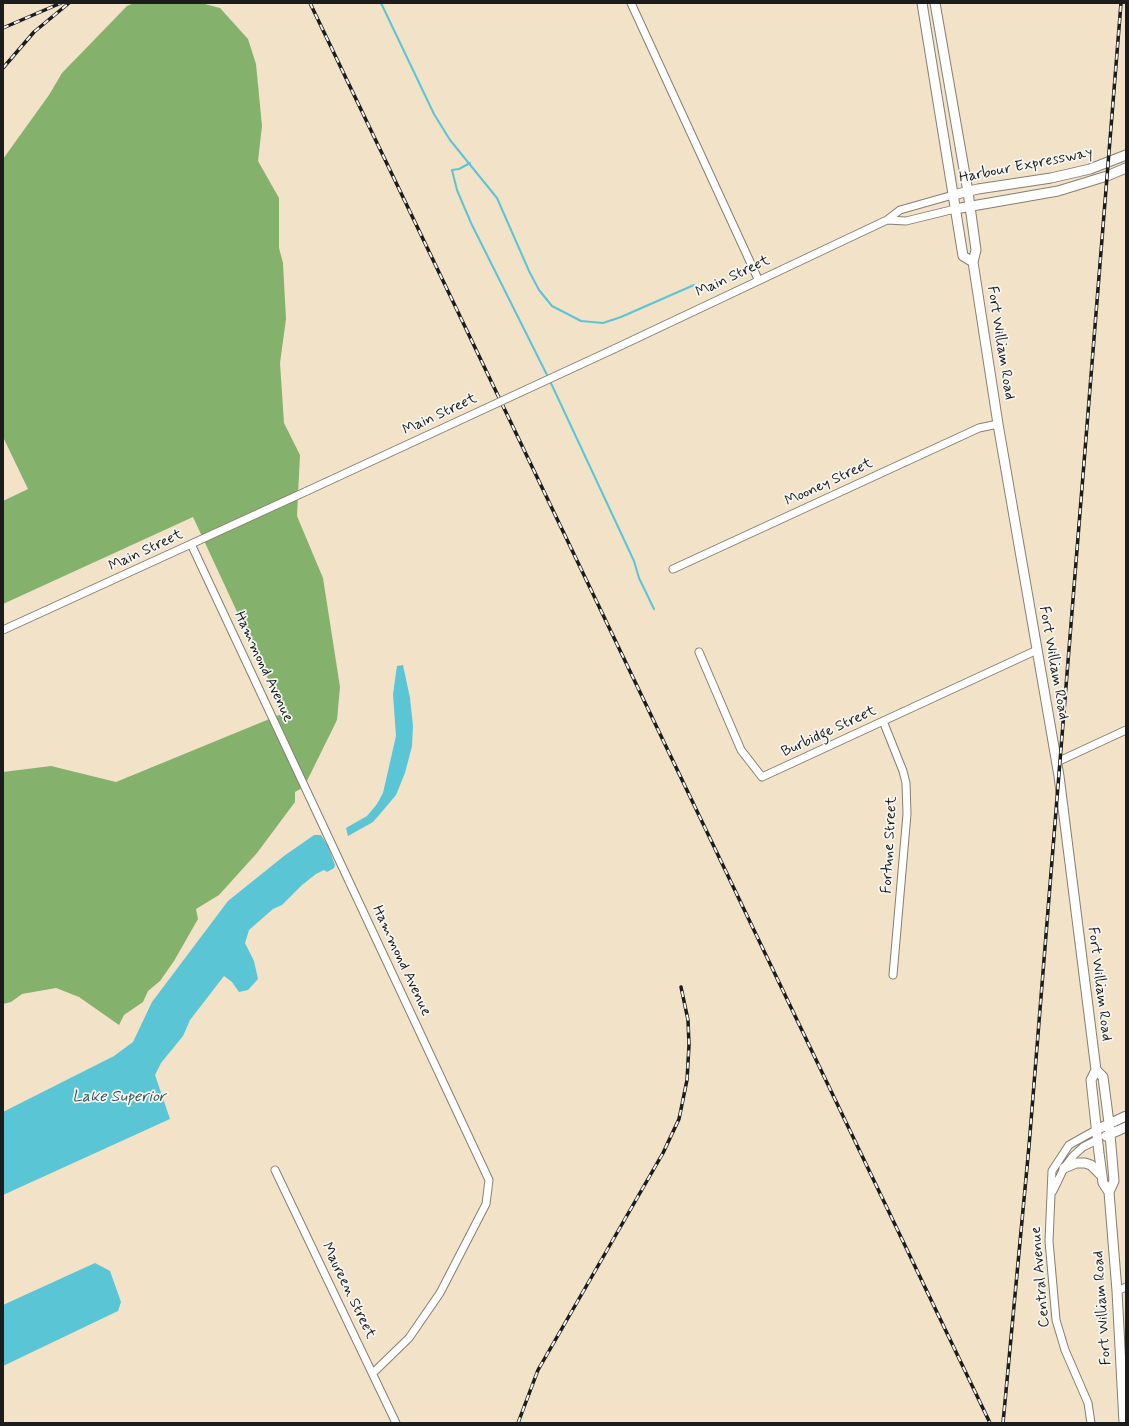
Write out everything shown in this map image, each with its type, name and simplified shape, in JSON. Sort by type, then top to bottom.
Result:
[{"type":"main road","name":"Fort William Road","points":[[922,3],[963,256],[973,262]]},
{"type":"main road","name":"Fort William Road","points":[[935,3],[968,192],[976,250],[973,262],[998,424],[1036,650],[1057,762],[1096,1070],[1091,1080],[1097,1140],[1103,1183],[1108,1192],[1122,1289],[1124,1423]]},
{"type":"main road","name":"Harbour Expressway","points":[[953,195],[1050,178],[1090,169],[1126,155]]},
{"type":"main road","name":"Harbour Expressway","points":[[955,209],[1058,191],[1126,168]]},
{"type":"main road","name":"Fort William Road","points":[[1096,1070],[1103,1077],[1109,1123],[1114,1181],[1108,1192]]},
{"type":"main road","name":"Central Avenue","points":[[1096,1130],[1126,1116]]},
{"type":"main road","name":"Central Avenue","points":[[1097,1140],[1126,1127]]},
{"type":"main road","points":[[1064,1168],[1076,1163],[1085,1163],[1091,1165],[1102,1177]]},
{"type":"street","points":[[631,3],[758,279]]},
{"type":"street","name":"Main Street","points":[[3,630],[614,349],[758,279],[887,220],[900,210],[953,195]]},
{"type":"street","name":"Main Street","points":[[887,220],[906,220],[955,209]]},
{"type":"street","name":"Mooney Street","points":[[673,569],[979,428],[998,424]]},
{"type":"street","name":"Hammond Avenue","points":[[191,544],[490,1180],[486,1204],[440,1293],[409,1338],[373,1373]]},
{"type":"street","name":"Burbidge Street","points":[[699,652],[741,750],[762,778],[1036,650]]},
{"type":"street","name":"Fortune Street","points":[[883,721],[903,771],[906,791],[905,840],[892,975]]},
{"type":"street","points":[[1057,762],[1126,730]]},
{"type":"street","name":"Central Avenue","points":[[1092,1423],[1088,1403],[1065,1350],[1056,1320],[1049,1241],[1052,1171],[1059,1158],[1069,1145],[1096,1130]]},
{"type":"street","name":"Central Avenue","points":[[1051,1195],[1064,1168],[1073,1156],[1083,1147],[1097,1140]]},
{"type":"street","name":"Maureen Street","points":[[275,1170],[396,1423]]},
{"type":"green space","points":[[134,3],[201,3],[220,8],[248,39],[256,64],[262,126],[258,161],[279,198],[279,248],[283,263],[286,319],[280,363],[284,423],[300,455],[297,516],[323,578],[340,687],[337,720],[304,787],[295,792],[295,802],[257,853],[219,895],[196,909],[198,919],[174,961],[160,981],[148,991],[143,1002],[124,1015],[119,1025],[79,997],[56,988],[22,994],[11,1002],[3,1004],[3,772],[51,766],[116,782],[284,713],[193,517],[3,604],[3,501],[28,489],[3,437],[3,159],[49,95],[62,73],[127,6]]},
{"type":"water","points":[[403,665],[410,698],[413,726],[412,746],[405,773],[396,795],[373,822],[348,836],[346,828],[367,816],[377,804],[383,793],[396,736],[393,694],[397,666]]},
{"type":"water","name":"Lake Superior","points":[[314,835],[321,835],[328,846],[335,865],[334,868],[327,872],[324,870],[316,874],[302,885],[282,905],[273,909],[249,930],[245,943],[254,961],[258,979],[248,990],[239,992],[232,982],[224,976],[190,1020],[183,1036],[161,1063],[155,1075],[170,1119],[3,1195],[3,1112],[114,1056],[133,1042],[152,1002],[228,901],[284,856]]},
{"type":"water","points":[[95,1263],[110,1271],[121,1302],[118,1311],[3,1366],[3,1305]]},
{"type":"waterway","points":[[381,3],[434,114],[450,140],[497,198],[529,271],[539,290],[552,306],[581,321],[603,323],[621,317],[694,285]]},
{"type":"waterway","points":[[470,163],[459,169],[452,170],[457,190],[471,223],[548,377]]},
{"type":"waterway","points":[[550,381],[634,561],[639,578],[654,609]]},
{"type":"railway","points":[[3,28],[61,3]]},
{"type":"railway","points":[[3,68],[34,32],[69,3]]},
{"type":"railway","points":[[310,3],[990,1423]]},
{"type":"railway","points":[[1003,1423],[1029,1146],[1121,3]]},
{"type":"railway","points":[[518,1423],[538,1370],[663,1153],[679,1119],[687,1080],[689,1045],[688,1020],[681,987]]}]
